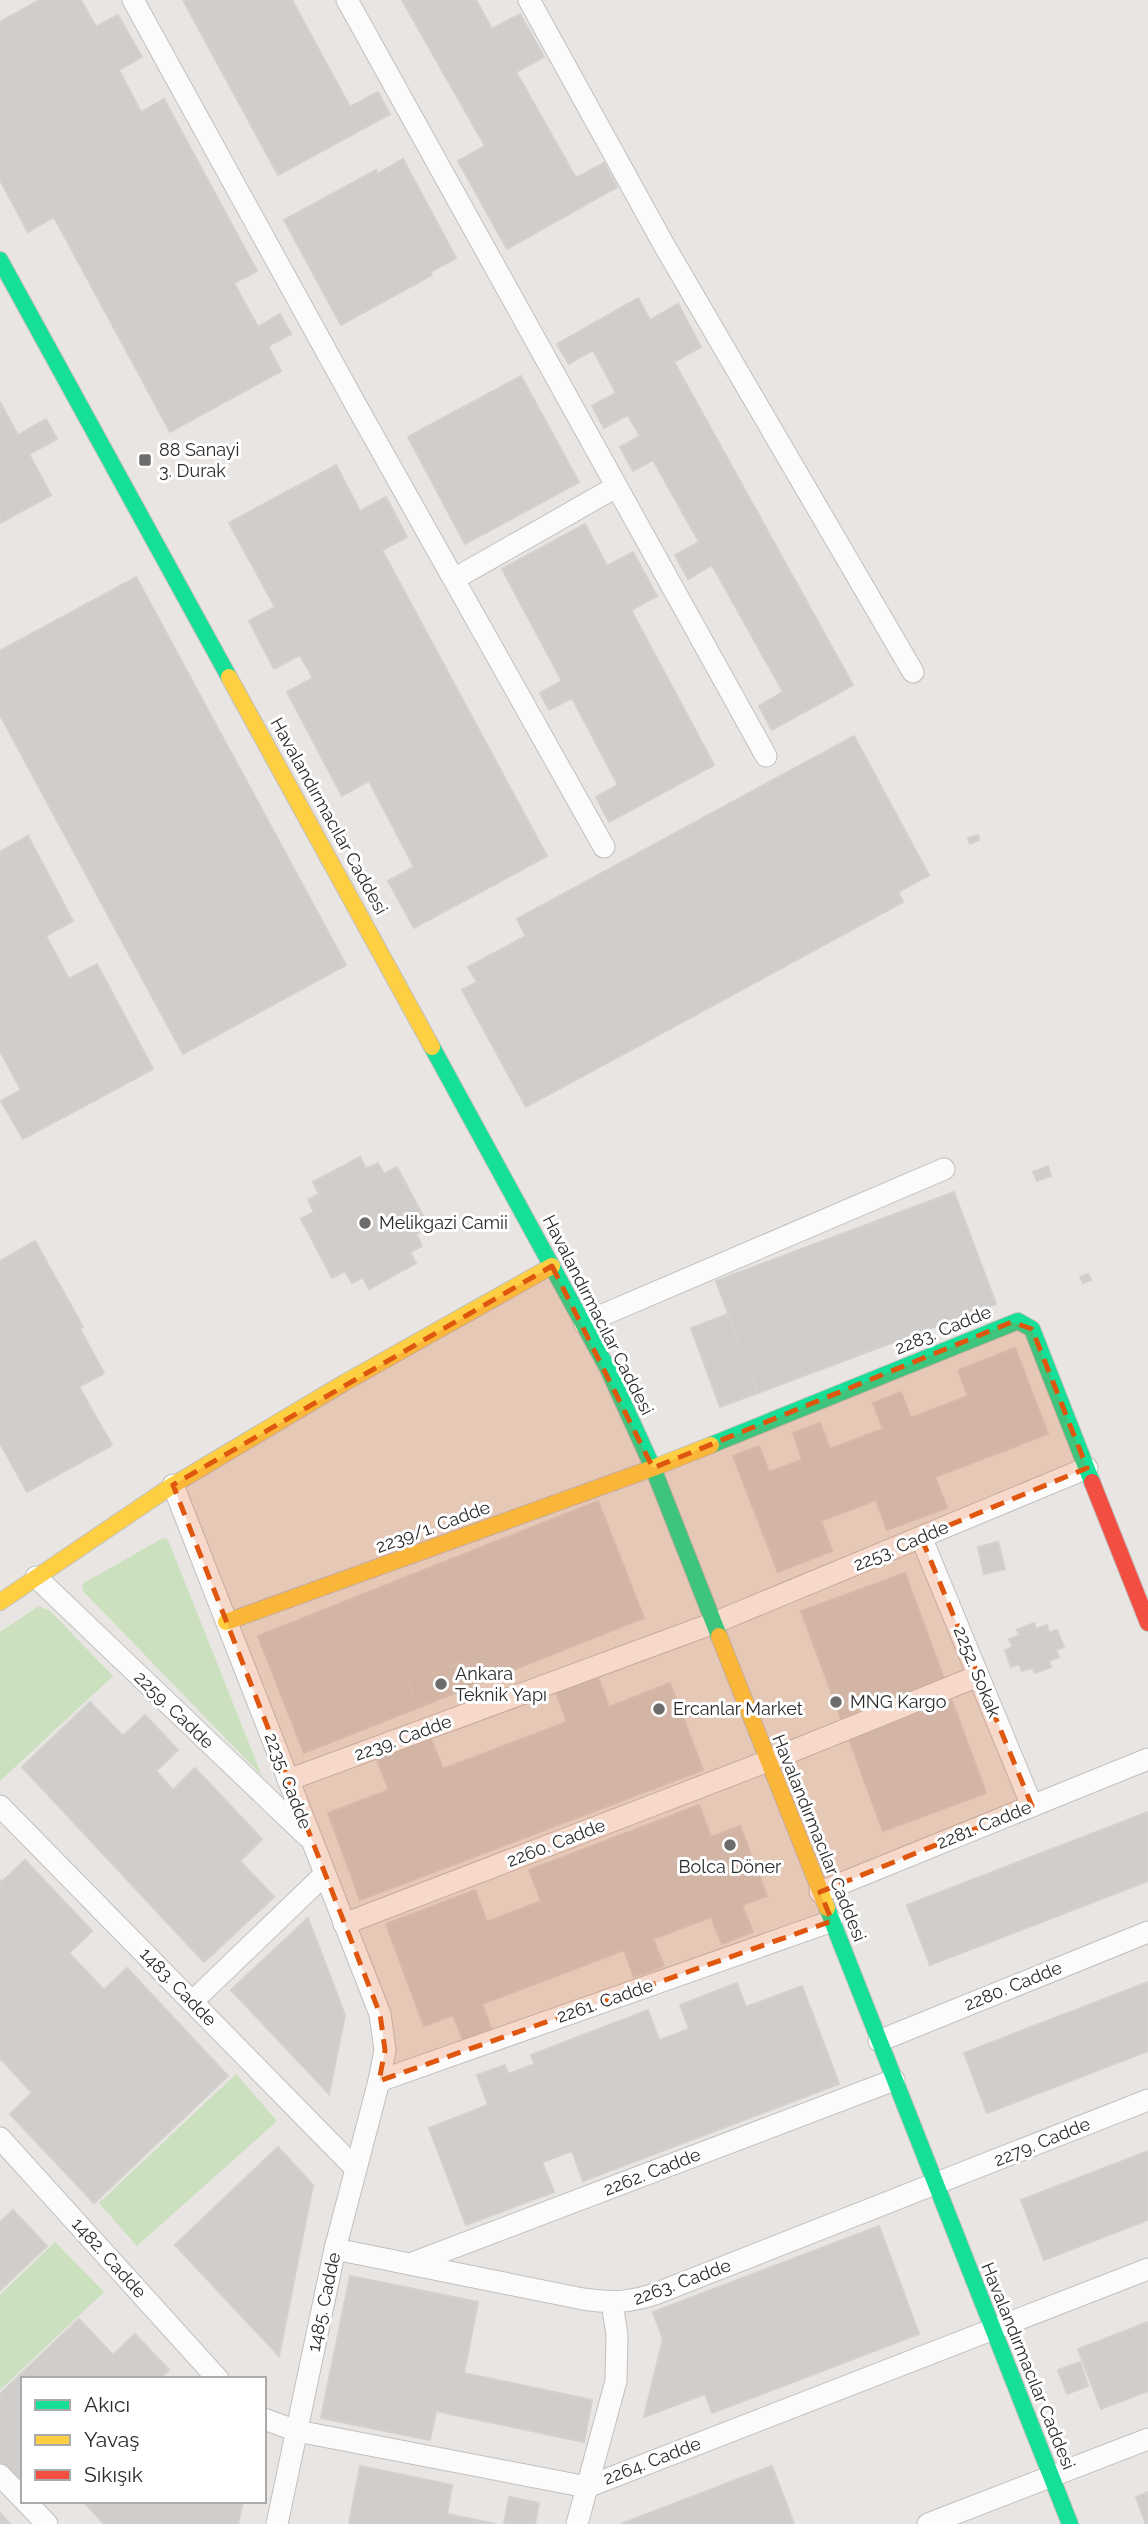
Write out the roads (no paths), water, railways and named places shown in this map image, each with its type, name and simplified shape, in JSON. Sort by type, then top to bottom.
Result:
[{"type":"street","points":[[133,0],[604,847]]},
{"type":"street","points":[[347,0],[766,755]]},
{"type":"street","points":[[529,0],[664,245],[913,672]]},
{"type":"street","name":"Havalandırmacılar Caddesi","points":[[0,260],[608,1369],[653,1468],[1070,2524]]},
{"type":"street","points":[[454,579],[616,487]]},
{"type":"street","points":[[584,1323],[944,1169]]},
{"type":"street","points":[[0,1602],[173,1485],[344,1383],[552,1266]]},
{"type":"street","name":"2283. Cadde","points":[[653,1468],[1018,1321],[1023,1322],[1032,1329],[1148,1623]]},
{"type":"street","name":"2239/1. Cadde","points":[[226,1622],[653,1468]]},
{"type":"street","name":"2253. Cadde","points":[[714,1623],[1087,1468]]},
{"type":"street","name":"2235. Cadde","points":[[173,1485],[380,2014],[385,2050],[379,2081]]},
{"type":"street","name":"2252. Sokak","points":[[921,1537],[1032,1806]]},
{"type":"street","name":"2259. Cadde","points":[[36,1577],[312,1842]]},
{"type":"street","name":"2239. Cadde","points":[[288,1780],[714,1623]]},
{"type":"street","name":"2260. Cadde","points":[[344,1924],[768,1761],[978,1676]]},
{"type":"street","name":"2281. Cadde","points":[[820,1892],[1148,1759]]},
{"type":"street","name":"1483. Cadde","points":[[0,1807],[355,2168]]},
{"type":"street","points":[[192,2002],[325,1874]]},
{"type":"street","name":"2261. Cadde","points":[[379,2081],[832,1921]]},
{"type":"street","name":"2280. Cadde","points":[[879,2041],[1148,1932]]},
{"type":"street","name":"2262. Cadde","points":[[410,2264],[894,2080]]},
{"type":"street","name":"1485. Cadde","points":[[277,2524],[335,2249],[379,2081]]},
{"type":"street","name":"2279. Cadde","points":[[935,2184],[1148,2100]]},
{"type":"street","name":"1482. Cadde","points":[[0,2138],[216,2377]]},
{"type":"street","name":"2263. Cadde","points":[[335,2249],[583,2299],[612,2303],[631,2302],[935,2184]]},
{"type":"street","name":"2264. Cadde","points":[[297,2431],[587,2487],[1148,2269]]},
{"type":"street","points":[[577,2524],[616,2381],[617,2335],[612,2303]]},
{"type":"street","points":[[266,2420],[297,2431]]},
{"type":"street","points":[[928,2524],[1148,2439]]},
{"type":"street","points":[[0,2475],[21,2497]]},
{"type":"street","points":[[27,2503],[47,2524]]},
{"type":"place","name":"88 Sanayi 3. Durak","points":[[145,460]]},
{"type":"place","name":"Melikgazi Camii","points":[[365,1223]]},
{"type":"place","name":"Ankara Teknik Yapı","points":[[441,1684]]},
{"type":"place","name":"MNG Kargo","points":[[836,1702]]},
{"type":"place","name":"Ercanlar Market","points":[[659,1709]]},
{"type":"place","name":"Bolca Döner","points":[[730,1845]]}]
